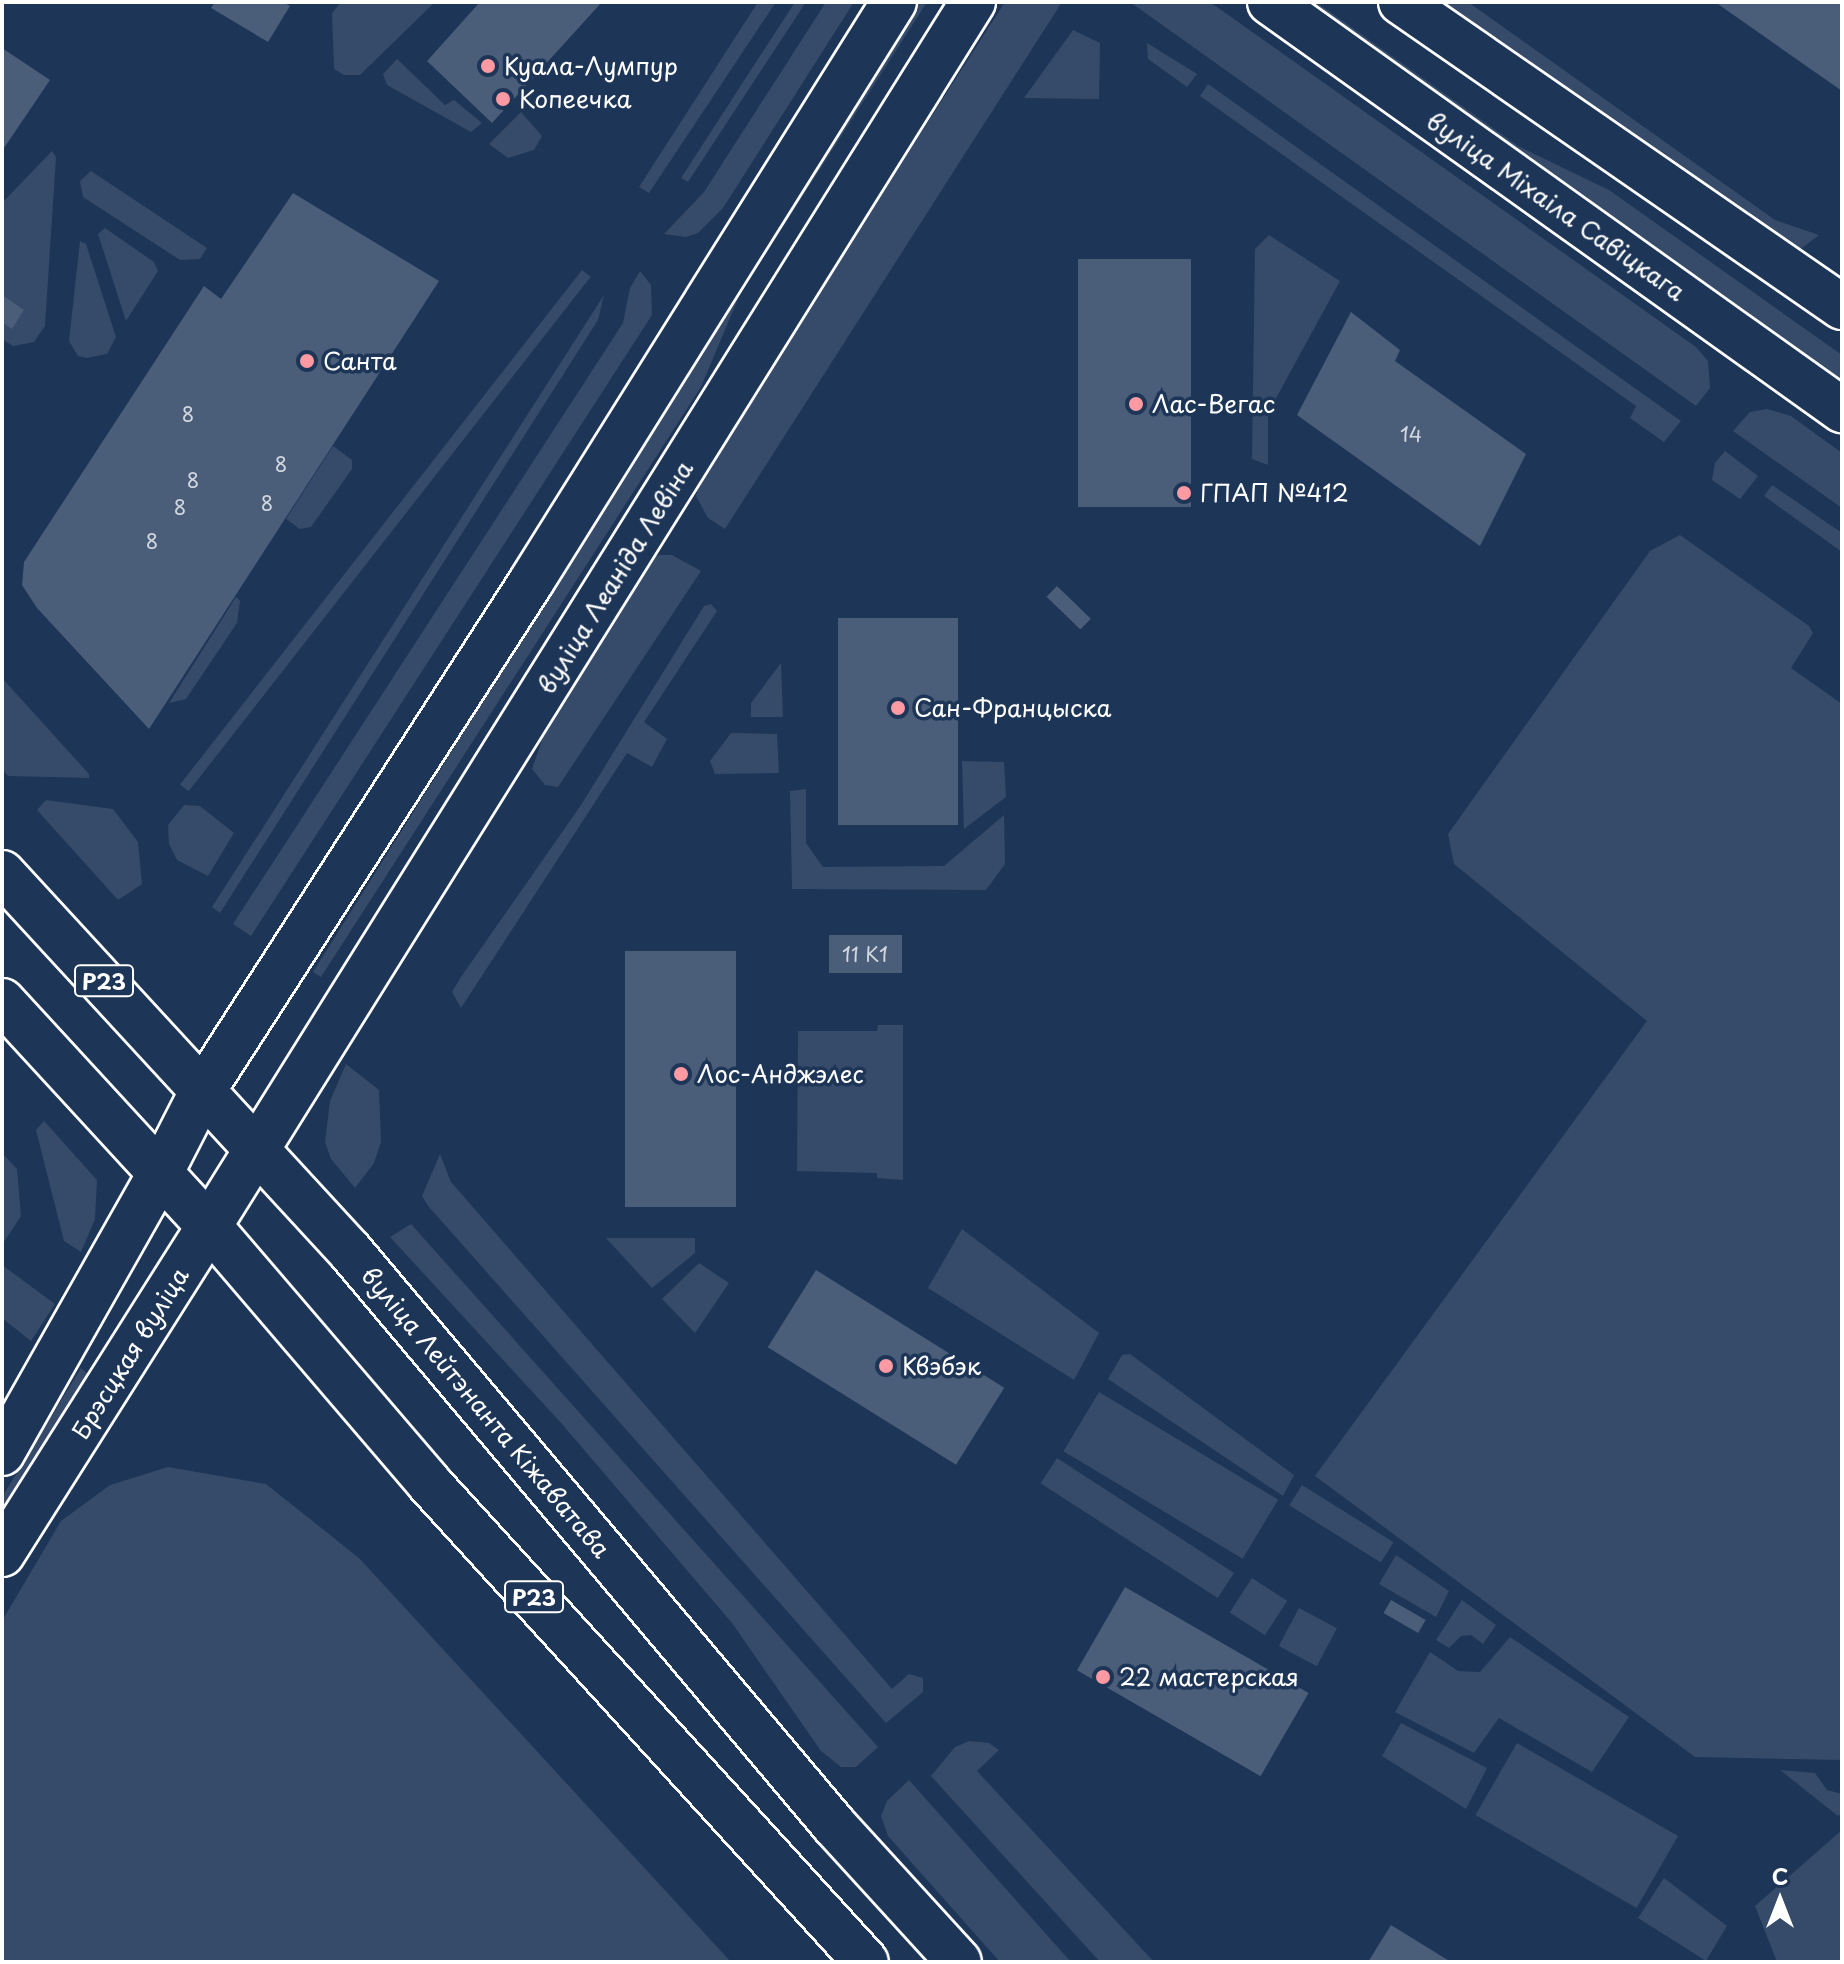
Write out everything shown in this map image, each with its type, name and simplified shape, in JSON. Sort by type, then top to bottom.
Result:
[{"type":"main road","points":[[2,1453],[161,1172],[202,1092],[531,582],[894,2]]},
{"type":"main road","name":"вуліца Леаніда Левіна","points":[[254,1150],[435,870],[973,2]]},
{"type":"main road","name":"вуліца Міхаіла Савіцкага","points":[[1270,2],[1842,410]]},
{"type":"main road","points":[[1401,2],[1842,307]]},
{"type":"main road","name":"вуліца Лейтэнанта Кіжаватава","points":[[2,873],[350,1251],[834,1825],[959,1962]]},
{"type":"main road","name":"Р23","points":[[2,1001],[209,1226],[429,1483],[866,1962]]},
{"type":"main road","name":"Брэсцкая вуліца","points":[[2,1554],[254,1150]]},
{"type":"shaded area","points":[[341,2],[435,2],[360,75],[344,75],[334,69],[332,13]]},
{"type":"shaded area","points":[[758,2],[776,2],[649,193],[639,187]]},
{"type":"shaded area","points":[[795,2],[806,2],[688,182],[681,178]]},
{"type":"shaded area","points":[[826,2],[854,2],[723,208],[698,233],[686,237],[664,234],[704,192]]},
{"type":"shaded area","points":[[916,2],[927,2],[740,294],[701,387],[321,977],[313,972],[522,639],[556,560]]},
{"type":"shaded area","points":[[1005,2],[1062,2],[725,529],[708,518],[696,496],[703,472]]},
{"type":"shaded area","points":[[1130,2],[1210,2],[1696,347],[1708,361],[1710,388],[1696,406]]},
{"type":"shaded area","points":[[1302,2],[1316,2],[1518,146],[1609,190],[1842,355],[1842,388]]},
{"type":"shaded area","points":[[1431,2],[1468,2],[1775,220],[1819,235],[1802,248],[1778,245]]},
{"type":"shaded area","points":[[1073,30],[1100,43],[1099,99],[1024,98]]},
{"type":"shaded area","points":[[1147,43],[1197,74],[1187,87],[1148,59]]},
{"type":"shaded area","points":[[397,59],[445,105],[454,100],[482,123],[471,132],[387,85],[383,74]]},
{"type":"shaded area","points":[[1208,84],[1681,421],[1664,442],[1630,418],[1636,406],[1200,96]]},
{"type":"shaded area","points":[[521,112],[542,136],[534,150],[508,158],[489,144]]},
{"type":"shaded area","points":[[52,151],[56,157],[45,326],[34,342],[13,346],[2,339],[2,203]]},
{"type":"shaded area","points":[[91,171],[207,248],[200,259],[180,260],[83,197],[80,181]]},
{"type":"shaded area","points":[[105,228],[154,262],[158,271],[126,321],[98,234]]},
{"type":"shaded area","points":[[1269,235],[1340,281],[1268,413],[1268,465],[1252,459],[1255,249]]},
{"type":"shaded area","points":[[80,241],[86,244],[116,337],[107,354],[87,358],[78,356],[69,341]]},
{"type":"shaded area","points":[[582,270],[591,277],[189,791],[180,785]]},
{"type":"shaded area","points":[[640,271],[651,285],[652,315],[251,936],[233,924],[623,323],[630,288]]},
{"type":"shaded area","points":[[604,295],[598,320],[220,913],[212,907]]},
{"type":"shaded area","points":[[1767,409],[1791,416],[1842,453],[1842,508],[1733,431],[1750,412]]},
{"type":"shaded area","points":[[333,446],[352,460],[352,469],[311,527],[300,529],[286,519]]},
{"type":"shaded area","points":[[1725,451],[1758,476],[1740,499],[1712,480],[1715,463]]},
{"type":"shaded area","points":[[1772,485],[1842,533],[1842,552],[1764,496]]},
{"type":"shaded area","points":[[1680,535],[1809,626],[1813,633],[1791,668],[1842,704],[1842,1760],[1695,1757],[1315,1476],[1647,1021],[1454,864],[1448,834],[1650,551]]},
{"type":"shaded area","points":[[659,555],[672,555],[701,571],[558,787],[545,785],[532,769],[557,696],[648,560]]},
{"type":"shaded area","points":[[236,597],[240,601],[237,623],[186,699],[169,703]]},
{"type":"shaded area","points":[[711,604],[717,611],[644,722],[667,739],[652,767],[627,753],[461,1008],[452,992],[461,977],[581,805],[704,606]]},
{"type":"shaded area","points":[[781,663],[783,717],[751,717],[751,703]]},
{"type":"shaded area","points":[[2,678],[89,774],[89,778],[8,776],[2,769]]},
{"type":"shaded area","points":[[731,733],[777,734],[779,773],[715,774],[710,761]]},
{"type":"shaded area","points":[[962,761],[1004,762],[1006,797],[964,829]]},
{"type":"shaded area","points":[[806,789],[806,843],[823,867],[944,866],[1004,815],[1005,864],[986,890],[792,889],[790,791]]},
{"type":"shaded area","points":[[46,800],[113,809],[138,842],[142,884],[118,900],[37,810]]},
{"type":"shaded area","points":[[184,805],[200,806],[234,833],[208,876],[177,860],[169,844],[168,825]]},
{"type":"shaded area","points":[[878,1025],[903,1025],[903,1180],[877,1178],[877,1173],[797,1171],[798,1031],[877,1031]]},
{"type":"shaded area","points":[[346,1064],[379,1090],[381,1142],[374,1163],[355,1188],[331,1159],[325,1142],[330,1101]]},
{"type":"shaded area","points":[[44,1121],[97,1180],[95,1219],[81,1252],[64,1241],[36,1130]]},
{"type":"shaded area","points":[[2,1153],[17,1169],[21,1216],[2,1245]]},
{"type":"shaded area","points":[[440,1154],[451,1182],[892,1689],[909,1674],[923,1678],[923,1692],[886,1723],[429,1207],[422,1196]]},
{"type":"shaded area","points":[[411,1224],[878,1747],[856,1767],[841,1767],[821,1751],[732,1623],[562,1424],[390,1237]]},
{"type":"shaded area","points":[[962,1229],[1099,1333],[1074,1380],[928,1288]]},
{"type":"shaded area","points":[[606,1238],[695,1238],[695,1253],[652,1288]]},
{"type":"shaded area","points":[[699,1263],[729,1283],[695,1333],[662,1299]]},
{"type":"shaded area","points":[[2,1265],[55,1304],[31,1341],[2,1318]]},
{"type":"shaded area","points":[[1130,1354],[1294,1475],[1283,1496],[1108,1379],[1122,1355]]},
{"type":"shaded area","points":[[81,1368],[91,1377],[2,1523],[2,1497]]},
{"type":"shaded area","points":[[1099,1392],[1278,1500],[1243,1559],[1063,1451]]},
{"type":"shaded area","points":[[1057,1458],[1234,1573],[1218,1598],[1041,1483]]},
{"type":"shaded area","points":[[168,1467],[266,1484],[359,1558],[731,1962],[2,1962],[2,1621],[61,1521],[110,1485]]},
{"type":"shaded area","points":[[1302,1485],[1394,1542],[1381,1563],[1289,1505]]},
{"type":"shaded area","points":[[1396,1555],[1449,1591],[1436,1617],[1379,1584]]},
{"type":"shaded area","points":[[1252,1578],[1287,1601],[1265,1635],[1230,1612]]},
{"type":"shaded area","points":[[1462,1600],[1496,1625],[1483,1644],[1471,1635],[1461,1636],[1449,1648],[1436,1640]]},
{"type":"shaded area","points":[[1299,1608],[1337,1628],[1317,1666],[1279,1646]]},
{"type":"shaded area","points":[[1510,1637],[1629,1717],[1592,1772],[1499,1718],[1474,1753],[1395,1712],[1430,1652],[1458,1671],[1480,1672]]},
{"type":"shaded area","points":[[1401,1723],[1487,1768],[1466,1809],[1382,1756]]},
{"type":"shaded area","points":[[969,1741],[989,1743],[999,1750],[977,1771],[1154,1962],[1100,1962],[931,1776],[955,1747]]},
{"type":"shaded area","points":[[1517,1743],[1678,1836],[1637,1908],[1476,1815]]},
{"type":"shaded area","points":[[1780,1770],[1815,1773],[1827,1790],[1842,1794],[1842,1813],[1838,1816]]},
{"type":"shaded area","points":[[909,1780],[1071,1962],[1000,1962],[888,1836],[881,1816],[887,1801]]},
{"type":"shaded area","points":[[1842,1830],[1842,1962],[1777,1962],[1755,1906]]},
{"type":"shaded area","points":[[1664,1878],[1727,1926],[1706,1961],[1638,1918]]},
{"type":"building","points":[[215,2],[283,2],[290,6],[268,42],[211,8]]},
{"type":"building","name":"Куала-Лумпур","points":[[480,2],[602,2],[492,123],[427,61]]},
{"type":"building","points":[[1715,2],[1842,2],[1842,91]]},
{"type":"building","points":[[2,48],[50,80],[2,151]]},
{"type":"building","points":[[293,193],[439,281],[149,729],[37,608],[22,585],[24,562],[204,286],[221,299]]},
{"type":"building","name":"Лас-Вегас","points":[[1078,259],[1191,259],[1191,507],[1078,507]]},
{"type":"building","points":[[2,295],[24,310],[12,329],[2,322]]},
{"type":"building","points":[[1351,312],[1400,350],[1395,361],[1526,454],[1480,546],[1297,415]]},
{"type":"building","points":[[1057,586],[1091,619],[1080,629],[1047,597]]},
{"type":"building","name":"Сан-Францыска","points":[[838,618],[958,618],[958,825],[838,825]]},
{"type":"building","points":[[829,935],[902,935],[902,973],[829,973]]},
{"type":"building","name":"Лос-Анджэлес","points":[[625,951],[736,951],[736,1207],[625,1207]]},
{"type":"building","name":"Квэбэк","points":[[816,1270],[1004,1388],[956,1465],[768,1347]]},
{"type":"building","points":[[1125,1587],[1309,1693],[1261,1776],[1077,1670]]},
{"type":"building","points":[[1391,1600],[1426,1620],[1418,1633],[1384,1613]]},
{"type":"building","points":[[1391,1925],[1451,1962],[1368,1962]]},
{"type":"place","name":"Куала-Лумпур","points":[[488,66]]},
{"type":"place","name":"Копеечка","points":[[503,99]]},
{"type":"place","name":"Санта","points":[[307,361]]},
{"type":"place","name":"Лас-Вегас","points":[[1136,404]]},
{"type":"place","name":"ГПАП №412","points":[[1184,493]]},
{"type":"place","name":"Сан-Францыска","points":[[898,708]]},
{"type":"place","name":"Лос-Анджэлес","points":[[681,1074]]},
{"type":"place","name":"Квэбэк","points":[[886,1366]]},
{"type":"place","name":"22 мастерская","points":[[1103,1677]]}]
